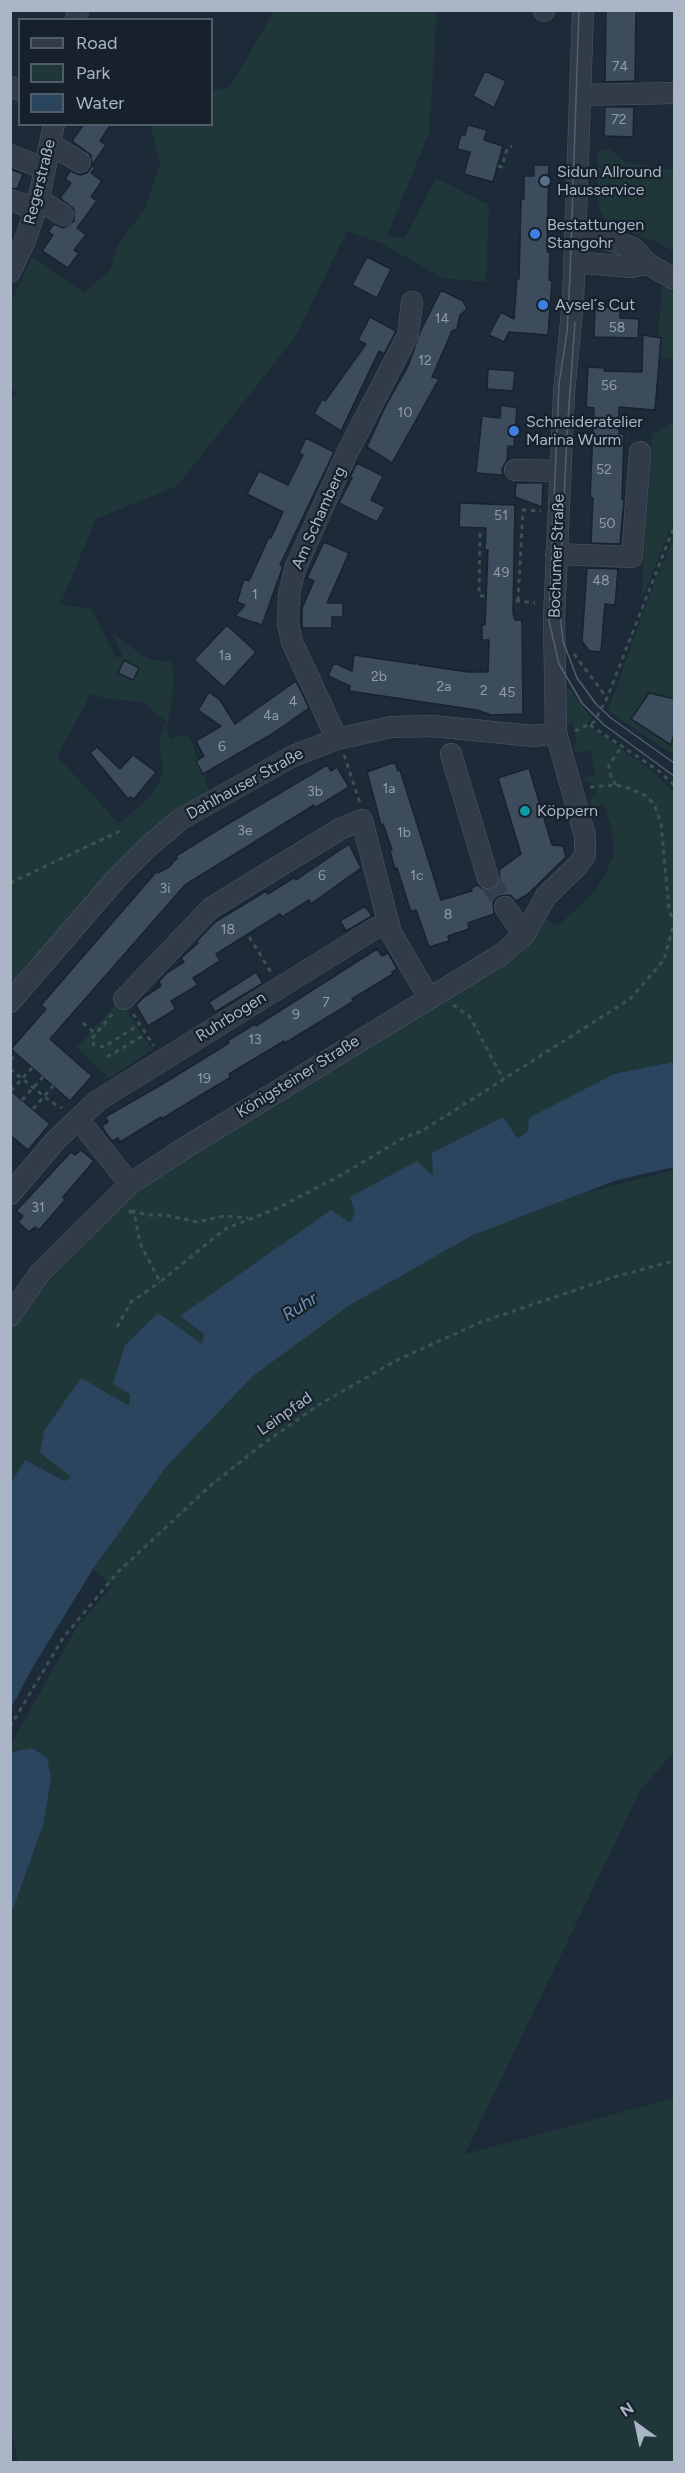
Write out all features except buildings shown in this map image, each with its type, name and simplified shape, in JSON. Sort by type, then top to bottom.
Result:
[{"type":"street","name":"Bochumer Straße","points":[[583,10],[574,262],[556,554],[555,632],[562,733],[586,846]]},
{"type":"street","points":[[580,95],[675,93]]},
{"type":"street","points":[[52,135],[79,156]]},
{"type":"street","name":"Regerstraße","points":[[10,272],[24,243],[36,208],[52,135]]},
{"type":"street","points":[[10,155],[45,169]]},
{"type":"street","points":[[10,201],[63,215]]},
{"type":"street","points":[[10,207],[36,208]]},
{"type":"street","points":[[575,235],[610,240],[633,248],[648,264],[675,279]]},
{"type":"street","points":[[574,262],[631,267],[648,264]]},
{"type":"street","name":"Am Schamberg","points":[[338,739],[292,642],[288,623],[289,594],[295,569],[347,453],[408,335],[412,302]]},
{"type":"street","points":[[556,554],[632,557],[640,452]]},
{"type":"street","points":[[515,470],[560,471]]},
{"type":"street","name":"Dahlhauser Straße","points":[[10,1002],[116,879],[181,819],[293,756],[338,739],[391,727],[432,726],[534,736],[562,733]]},
{"type":"street","points":[[451,754],[488,878]]},
{"type":"street","points":[[124,999],[211,908],[340,829],[362,820],[389,924],[398,946],[432,996]]},
{"type":"street","name":"Königsteiner Straße","points":[[10,1316],[39,1274],[163,1161],[515,945],[524,935],[546,896],[578,866],[585,855],[586,846]]},
{"type":"street","points":[[505,907],[524,935]]},
{"type":"street","name":"Ruhrbogen","points":[[10,1194],[56,1140],[97,1101],[374,928],[389,924]]},
{"type":"street","points":[[78,1119],[125,1198]]},
{"type":"path","points":[[498,166],[502,167],[507,149],[512,146]]},
{"type":"path","points":[[518,601],[523,510],[550,512]]},
{"type":"path","points":[[562,733],[590,725],[607,698],[675,527]]},
{"type":"path","points":[[480,533],[479,595],[536,603]]},
{"type":"path","points":[[555,632],[607,698]]},
{"type":"path","points":[[414,668],[418,664]]},
{"type":"path","points":[[590,725],[675,785]]},
{"type":"path","points":[[338,739],[360,803],[362,820]]},
{"type":"path","points":[[616,785],[609,772],[609,765],[622,746]]},
{"type":"path","points":[[117,1327],[131,1302],[160,1282],[225,1229],[278,1208],[344,1174],[405,1137],[422,1131],[630,999],[664,960],[675,923],[669,910],[661,823],[656,809],[646,796],[616,785],[586,788]]},
{"type":"path","points":[[10,883],[122,830]]},
{"type":"path","points":[[237,916],[271,972]]},
{"type":"path","points":[[432,996],[470,1017],[503,1078]]},
{"type":"path","points":[[124,999],[91,1040],[94,1046],[104,1047],[140,1024],[151,1042]]},
{"type":"path","points":[[83,1023],[96,1034]]},
{"type":"path","points":[[107,1057],[146,1033]]},
{"type":"path","points":[[10,1060],[16,1054]]},
{"type":"path","points":[[11,1091],[32,1068]]},
{"type":"path","points":[[10,1069],[50,1101]]},
{"type":"path","points":[[22,1100],[43,1077]]},
{"type":"path","points":[[33,1109],[53,1086]]},
{"type":"path","points":[[125,1198],[147,1215],[165,1215],[197,1222],[224,1216],[249,1218]]},
{"type":"path","points":[[125,1198],[135,1217],[140,1243],[160,1282]]},
{"type":"path","name":"Leinpfad","points":[[10,1727],[63,1638],[118,1572],[210,1486],[316,1406],[395,1361],[481,1322],[585,1287],[675,1261]]},
{"type":"green space","points":[[274,11],[437,11],[429,133],[387,236],[405,238],[436,178],[489,205],[486,282],[442,278],[381,243],[347,231],[296,336],[177,486],[96,519],[60,605],[91,608],[116,658],[122,656],[113,634],[142,655],[153,660],[170,661],[174,674],[171,711],[166,729],[171,739],[184,735],[190,738],[212,799],[11,988],[10,401],[16,393],[11,387],[11,302],[32,257],[84,293],[110,270],[118,245],[145,208],[160,164],[150,126],[213,126],[213,91],[230,87]],"holes":[[[91,694],[107,699],[142,702],[166,722],[160,737],[163,767],[160,781],[149,798],[119,824],[57,756]]]},
{"type":"green space","points":[[598,150],[611,150],[627,163],[674,170],[674,252],[661,244],[609,224],[603,217],[599,208]]},
{"type":"green space","points":[[662,286],[674,293],[674,359],[657,357]]},
{"type":"green space","points":[[674,421],[674,519],[641,601],[652,434]]},
{"type":"green space","points":[[674,536],[674,755],[608,711],[646,605]]},
{"type":"green space","points":[[565,683],[591,718],[587,724],[656,774],[674,792],[674,1063],[528,1131],[518,1139],[503,1117],[433,1176],[351,1197],[355,1213],[350,1224],[264,1258],[180,1316],[204,1334],[202,1345],[130,1394],[129,1406],[40,1453],[72,1477],[66,1481],[25,1460],[11,1483],[11,1331],[27,1301],[134,1195],[202,1149],[518,954],[546,919],[558,926],[594,892],[613,856],[612,830],[604,804],[590,808],[590,801],[596,793],[595,783],[584,781],[583,778],[596,774],[590,750],[577,753],[574,748],[576,740],[573,724],[567,724]]},
{"type":"green space","points":[[120,999],[152,1050],[109,1078],[77,1047]]},
{"type":"green space","points":[[674,1170],[674,1751],[640,1791],[465,2154],[674,2098],[674,2462],[18,2462],[10,2424],[10,1914],[22,1877],[47,1758],[32,1748],[11,1752],[11,1744],[77,1627],[112,1586],[93,1569],[166,1467],[253,1376],[350,1305],[473,1235],[581,1194]]},
{"type":"water","name":"Ruhr","points":[[674,1062],[674,1167],[617,1180],[473,1235],[350,1305],[253,1376],[166,1467],[93,1569],[33,1667],[11,1708],[11,1483],[25,1460],[65,1481],[71,1477],[40,1453],[44,1431],[81,1378],[129,1406],[130,1394],[113,1384],[125,1345],[158,1313],[202,1344],[204,1334],[180,1316],[331,1210],[350,1223],[355,1213],[350,1197],[417,1161],[433,1176],[432,1153],[503,1117],[518,1139],[528,1131],[529,1118],[614,1074]]},
{"type":"water","points":[[32,1748],[47,1758],[51,1778],[43,1825],[11,1914],[11,1752]]},
{"type":"tunnel","points":[[488,878],[505,907]]},
{"type":"tram line","points":[[579,10],[570,276],[567,332],[559,384],[549,621],[559,664],[582,703],[603,724],[674,776]]},
{"type":"tram line","points":[[575,322],[560,589],[563,641],[577,678],[596,704],[611,718],[674,763]]},
{"type":"place","name":"Sidun Allround Hausservice","points":[[545,181]]},
{"type":"place","name":"Bestattungen Stangohr","points":[[535,234]]},
{"type":"place","name":"Aysel´s Cut","points":[[543,305]]},
{"type":"place","name":"Schneideratelier Marina Wurm","points":[[514,431]]},
{"type":"place","name":"Köppern","points":[[525,811]]}]
